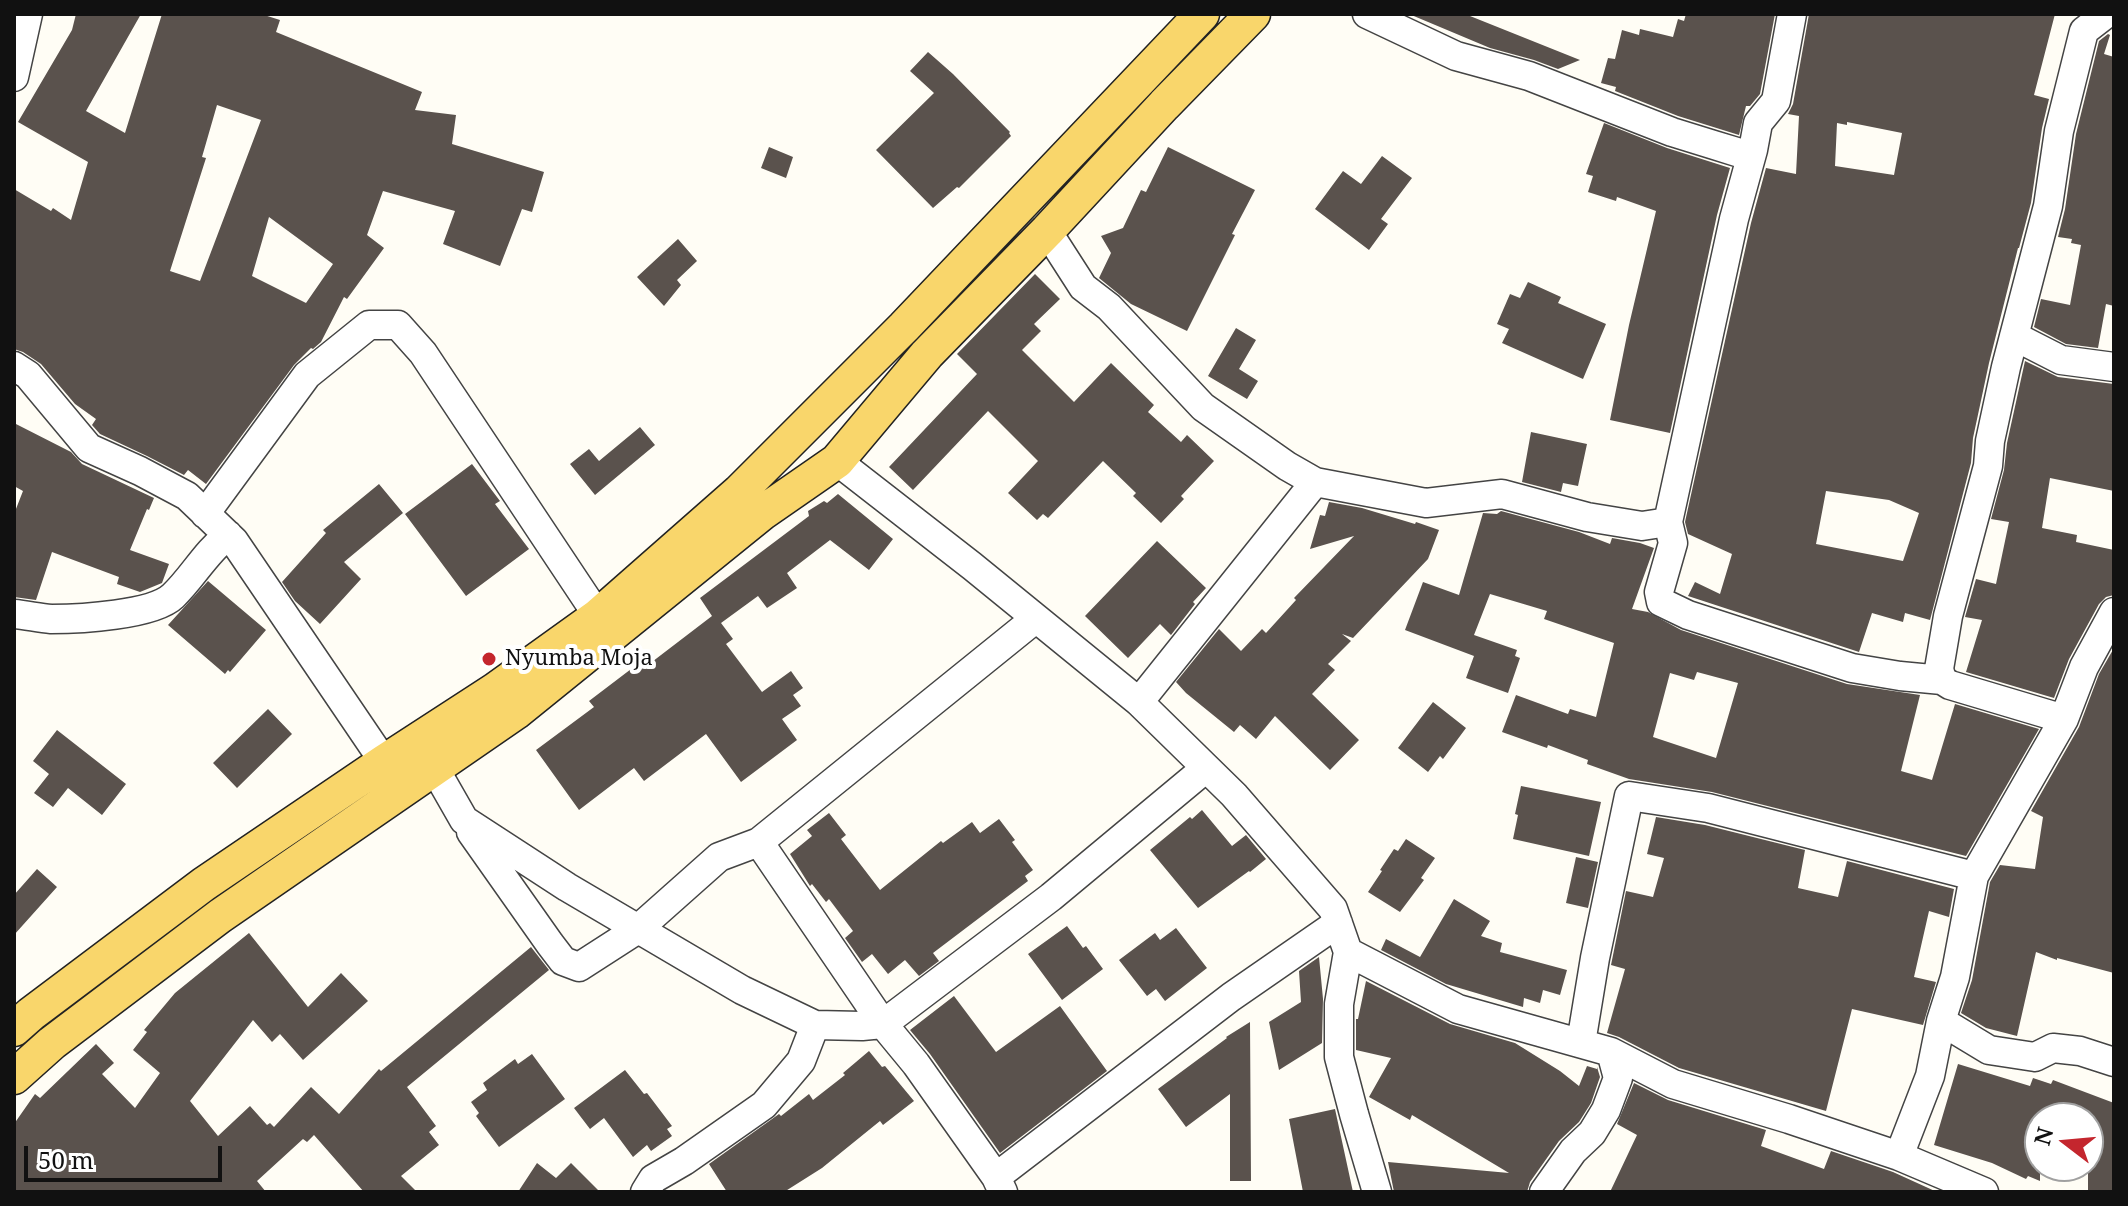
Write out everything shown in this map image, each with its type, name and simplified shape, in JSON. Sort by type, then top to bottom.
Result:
[{"type":"main road","points":[[14,1077],[52,1043],[426,755],[495,690],[598,616],[739,492],[904,327],[1202,14]]},
{"type":"main road","points":[[14,1029],[204,884],[384,762],[426,755],[516,712],[762,513],[837,461],[927,354],[1253,14]]},
{"type":"street","points":[[14,77],[28,14]]},
{"type":"street","points":[[1367,14],[1456,56],[1529,76],[1672,132],[1740,153],[1753,150]]},
{"type":"street","points":[[1792,14],[1776,101],[1758,123],[1734,219],[1668,522],[1673,543],[1659,592],[1661,602],[1688,615],[1852,668],[1942,680],[2064,719]]},
{"type":"street","points":[[1942,680],[1939,669],[1948,616],[1982,491],[2014,336],[2048,206],[2059,131],[2084,31],[2106,14]]},
{"type":"street","points":[[1047,231],[1083,287],[1109,307],[1203,407],[1315,482],[1426,503],[1502,494],[1587,517],[1642,526],[1668,522]]},
{"type":"street","points":[[205,514],[307,375],[369,325],[398,325],[423,353],[598,616]]},
{"type":"street","points":[[2014,336],[2061,360],[2114,367]]},
{"type":"street","points":[[14,366],[28,375],[89,448],[187,496],[234,541],[384,762]]},
{"type":"street","points":[[837,461],[1139,702],[1234,795],[1333,909],[1348,952],[1339,1004],[1339,1057],[1377,1192]]},
{"type":"street","points":[[1139,702],[1315,482]]},
{"type":"street","points":[[14,614],[50,619],[156,607],[172,597],[213,547],[228,535]]},
{"type":"street","points":[[1899,1156],[1930,1076],[1941,1021],[1955,977],[1974,876],[2064,719],[2084,667],[2114,612]]},
{"type":"street","points":[[426,755],[464,820],[550,944],[563,961],[579,967],[638,929],[719,857],[759,842],[1035,619]]},
{"type":"street","points":[[464,820],[567,887],[742,990],[815,1025],[862,1026],[883,1024],[1051,897],[1206,768]]},
{"type":"street","points":[[1581,1043],[1595,958],[1629,796],[1708,808],[1974,876]]},
{"type":"street","points":[[759,842],[883,1024],[916,1064],[999,1184],[1231,997],[1338,923]]},
{"type":"street","points":[[1348,952],[1458,1009],[1611,1052],[1673,1084],[1899,1156],[1984,1192]]},
{"type":"street","points":[[1941,1021],[1989,1050],[2035,1057],[2053,1048],[2080,1051],[2114,1062]]},
{"type":"street","points":[[645,1192],[653,1179],[764,1105],[801,1061],[815,1025]]},
{"type":"street","points":[[1544,1192],[1573,1151],[1592,1133],[1606,1110],[1618,1078],[1611,1052]]},
{"type":"building","points":[[76,14],[141,14],[86,111],[125,133],[162,14],[261,14],[280,20],[276,32],[422,92],[415,110],[456,115],[452,144],[544,172],[532,212],[522,209],[500,266],[443,244],[455,211],[383,191],[367,235],[384,248],[347,299],[344,297],[321,342],[294,365],[206,484],[188,470],[184,475],[100,434],[92,425],[96,419],[75,404],[41,364],[14,349],[14,189],[71,220],[88,162],[18,122],[72,30]],"holes":[[[217,105],[261,120],[200,281],[170,271],[206,158],[202,157]],[[269,217],[333,264],[306,303],[252,276]]]},
{"type":"building","points":[[1409,14],[1465,14],[1580,60],[1558,69],[1490,48]]},
{"type":"building","points":[[1686,14],[1775,14],[1760,94],[1750,106],[1746,106],[1739,135],[1678,116],[1601,83],[1608,58],[1615,59],[1622,30],[1639,35],[1640,29],[1673,37],[1678,19],[1684,21]]},
{"type":"building","points":[[1809,14],[2055,14],[2034,95],[2049,99],[2031,203],[1989,363],[1973,438],[1971,463],[1930,620],[1905,613],[1903,622],[1872,613],[1859,652],[1688,596],[1695,582],[1720,594],[1732,554],[1688,534],[1685,522],[1766,168],[1796,174],[1799,116],[1788,114],[1793,104]],"holes":[[[1847,122],[1902,133],[1894,175],[1835,166],[1837,123],[1847,125]],[[1826,491],[1889,500],[1919,513],[1903,561],[1816,544]]]},
{"type":"building","points":[[2108,34],[2104,54],[2114,57],[2114,306],[2106,304],[2098,348],[2066,344],[2034,327],[2041,299],[2070,305],[2081,245],[2071,243],[2072,239],[2058,237],[2076,134],[2099,41]]},
{"type":"building","points":[[928,52],[1011,136],[959,188],[933,208],[876,150],[934,93],[910,71]]},
{"type":"building","points":[[1604,123],[1730,168],[1670,433],[1610,420],[1656,211],[1617,197],[1616,201],[1588,192],[1593,176],[1586,174]]},
{"type":"building","points":[[769,147],[793,157],[786,178],[761,168]]},
{"type":"building","points":[[1168,147],[1255,190],[1187,331],[1131,304],[1099,278],[1111,253],[1101,236],[1123,228],[1141,190],[1146,192]]},
{"type":"building","points":[[1382,156],[1412,178],[1381,219],[1388,224],[1369,250],[1315,209],[1343,171],[1361,184]]},
{"type":"building","points":[[678,239],[697,261],[677,280],[681,285],[664,306],[637,277]]},
{"type":"building","points":[[1035,274],[1060,299],[1034,324],[1041,331],[1022,350],[1074,402],[1111,363],[1154,405],[1148,412],[1181,442],[1187,435],[1214,461],[1161,523],[1103,461],[1048,518],[1043,514],[1037,520],[1008,493],[1038,461],[988,411],[913,490],[889,467],[977,374],[957,354]]},
{"type":"building","points":[[1528,282],[1561,297],[1558,303],[1606,324],[1583,379],[1502,343],[1509,329],[1497,324],[1510,294],[1520,298]]},
{"type":"building","points":[[1236,328],[1256,340],[1239,369],[1258,381],[1247,399],[1208,376]]},
{"type":"building","points":[[2025,361],[2058,377],[2114,384],[2114,491],[2050,478],[2042,528],[2077,535],[2076,542],[2114,550],[2114,595],[2106,597],[2099,604],[2069,659],[2054,698],[1966,672],[1982,620],[1965,617],[1976,579],[1996,584],[2009,522],[1991,519],[2004,470]]},
{"type":"building","points":[[14,423],[71,452],[82,464],[154,498],[130,550],[169,564],[162,583],[140,592],[117,584],[119,577],[52,552],[36,600],[14,597],[14,514],[23,491],[14,486]]},
{"type":"building","points":[[640,427],[655,445],[595,495],[570,464],[589,449],[599,461]]},
{"type":"building","points":[[1531,432],[1587,444],[1578,486],[1563,483],[1561,492],[1522,482]]},
{"type":"building","points":[[472,464],[500,501],[495,504],[529,549],[466,596],[405,514]]},
{"type":"building","points":[[379,484],[403,513],[344,562],[361,579],[320,624],[295,601],[282,582],[326,533],[323,530]]},
{"type":"building","points":[[838,494],[893,539],[869,570],[830,540],[787,573],[797,588],[767,608],[758,596],[721,623],[733,639],[726,644],[762,692],[791,671],[803,688],[793,695],[801,706],[782,719],[797,740],[741,782],[706,734],[644,781],[634,768],[579,810],[536,750],[594,707],[589,701],[639,663],[644,668],[712,616],[700,598],[809,516],[808,511],[824,501],[827,503]]},
{"type":"building","points":[[1329,502],[1439,530],[1428,559],[1353,638],[1342,634],[1351,641],[1328,664],[1335,670],[1312,694],[1359,740],[1330,770],[1275,716],[1256,739],[1240,725],[1234,732],[1176,682],[1219,629],[1241,651],[1262,629],[1266,633],[1296,600],[1294,598],[1354,536],[1310,549],[1320,515],[1325,516]]},
{"type":"building","points":[[1501,511],[1579,532],[1610,544],[1612,538],[1654,548],[1632,609],[1648,612],[1681,630],[1847,684],[1920,695],[1901,771],[1932,780],[1955,704],[2039,729],[1966,856],[1712,792],[1629,779],[1587,764],[1588,760],[1548,745],[1547,748],[1502,732],[1516,695],[1568,714],[1570,709],[1596,717],[1614,643],[1544,619],[1547,611],[1490,594],[1474,635],[1517,650],[1515,656],[1520,658],[1508,693],[1466,678],[1474,656],[1405,630],[1423,582],[1459,595],[1483,513],[1497,514]],"holes":[[[1697,672],[1738,683],[1716,758],[1653,737],[1670,673],[1694,680]]]},
{"type":"building","points":[[1157,541],[1206,588],[1171,635],[1160,624],[1128,658],[1085,616]]},
{"type":"building","points":[[208,581],[266,630],[225,674],[168,625]]},
{"type":"building","points":[[2114,648],[2114,973],[2036,952],[2017,1036],[1986,1028],[1961,1013],[1972,980],[1990,882],[2000,865],[2035,869],[2043,817],[2031,811],[2079,727],[2099,674]]},
{"type":"building","points":[[1433,702],[1466,728],[1443,759],[1440,756],[1428,772],[1398,748]]},
{"type":"building","points":[[268,709],[292,734],[237,788],[213,763]]},
{"type":"building","points":[[57,730],[126,784],[102,815],[68,788],[53,807],[34,793],[49,774],[33,761]]},
{"type":"building","points":[[1521,786],[1601,802],[1589,856],[1513,839]]},
{"type":"building","points":[[1202,810],[1232,846],[1246,835],[1266,859],[1198,908],[1150,850]]},
{"type":"building","points":[[829,813],[846,835],[841,839],[880,890],[941,841],[943,843],[972,822],[980,833],[999,819],[1033,870],[1025,876],[1028,881],[933,953],[939,961],[919,976],[905,960],[888,974],[872,954],[862,962],[845,938],[853,931],[829,899],[826,902],[812,884],[810,886],[790,854],[812,836],[807,830]]},
{"type":"building","points":[[1656,817],[1705,825],[1805,850],[1798,888],[1838,897],[1847,861],[1954,889],[1949,917],[1929,911],[1914,977],[1936,982],[1923,1025],[1852,1009],[1826,1111],[1679,1068],[1607,1033],[1625,969],[1611,965],[1626,891],[1653,897],[1664,858],[1647,854]]},
{"type":"building","points":[[1406,839],[1435,858],[1421,878],[1424,880],[1400,912],[1368,892],[1394,849],[1398,851]]},
{"type":"building","points":[[1576,857],[1598,862],[1588,908],[1566,903]]},
{"type":"building","points":[[37,869],[57,887],[14,935],[14,895]]},
{"type":"building","points":[[1454,899],[1490,921],[1481,936],[1502,943],[1500,952],[1567,970],[1560,995],[1543,990],[1540,1003],[1524,998],[1523,1007],[1446,984],[1381,950],[1386,939],[1420,957]]},
{"type":"building","points":[[1067,926],[1103,969],[1062,1000],[1028,954]]},
{"type":"building","points":[[1176,928],[1207,968],[1165,1001],[1156,989],[1147,996],[1119,960],[1155,933],[1160,940]]},
{"type":"building","points":[[249,933],[308,1007],[341,973],[368,1001],[303,1060],[280,1034],[272,1042],[253,1020],[190,1101],[218,1136],[250,1106],[267,1125],[270,1123],[274,1127],[311,1087],[339,1114],[379,1069],[381,1071],[531,947],[549,970],[407,1087],[436,1126],[429,1132],[439,1145],[401,1176],[417,1192],[364,1192],[314,1135],[307,1142],[303,1139],[257,1181],[266,1192],[14,1192],[14,1124],[35,1094],[40,1098],[96,1044],[114,1063],[102,1074],[135,1108],[160,1073],[133,1050],[147,1032],[144,1030],[175,993]]},
{"type":"building","points":[[1319,957],[1323,999],[1322,1043],[1279,1070],[1269,1022],[1301,1002],[1299,971]]},
{"type":"building","points":[[1366,981],[1450,1024],[1515,1043],[1579,1086],[1587,1066],[1597,1067],[1600,1077],[1591,1103],[1579,1122],[1559,1141],[1530,1182],[1527,1192],[1394,1192],[1388,1162],[1509,1173],[1412,1115],[1410,1120],[1369,1097],[1391,1058],[1356,1050],[1356,1019]]},
{"type":"building","points":[[954,996],[996,1052],[1060,1006],[1107,1071],[1000,1153],[910,1030]]},
{"type":"building","points":[[1250,1022],[1251,1181],[1230,1181],[1230,1094],[1186,1127],[1158,1089]]},
{"type":"building","points":[[869,1051],[914,1101],[883,1125],[880,1121],[822,1168],[784,1192],[727,1192],[709,1164],[809,1094],[813,1100]]},
{"type":"building","points":[[532,1054],[565,1099],[499,1147],[476,1116],[479,1113],[471,1102],[487,1090],[483,1083],[515,1059],[518,1064]]},
{"type":"building","points":[[1958,1064],[2030,1086],[2033,1078],[2051,1084],[2053,1080],[2114,1103],[2114,1192],[2088,1192],[2088,1182],[2104,1182],[2104,1102],[2024,1102],[2024,1178],[1992,1163],[1934,1145]]},
{"type":"building","points":[[625,1070],[672,1126],[667,1129],[672,1136],[651,1151],[647,1145],[633,1157],[604,1118],[590,1129],[574,1108]]},
{"type":"building","points":[[1634,1083],[1668,1100],[1766,1130],[1761,1146],[1824,1169],[1831,1151],[1893,1172],[1937,1192],[1610,1192],[1637,1135],[1617,1124]]},
{"type":"building","points":[[1335,1109],[1353,1192],[1303,1192],[1289,1119]]},
{"type":"building","points":[[537,1163],[556,1178],[571,1163],[600,1192],[518,1192]]},
{"type":"place","name":"Nyumba Moja","points":[[489,659]]}]
